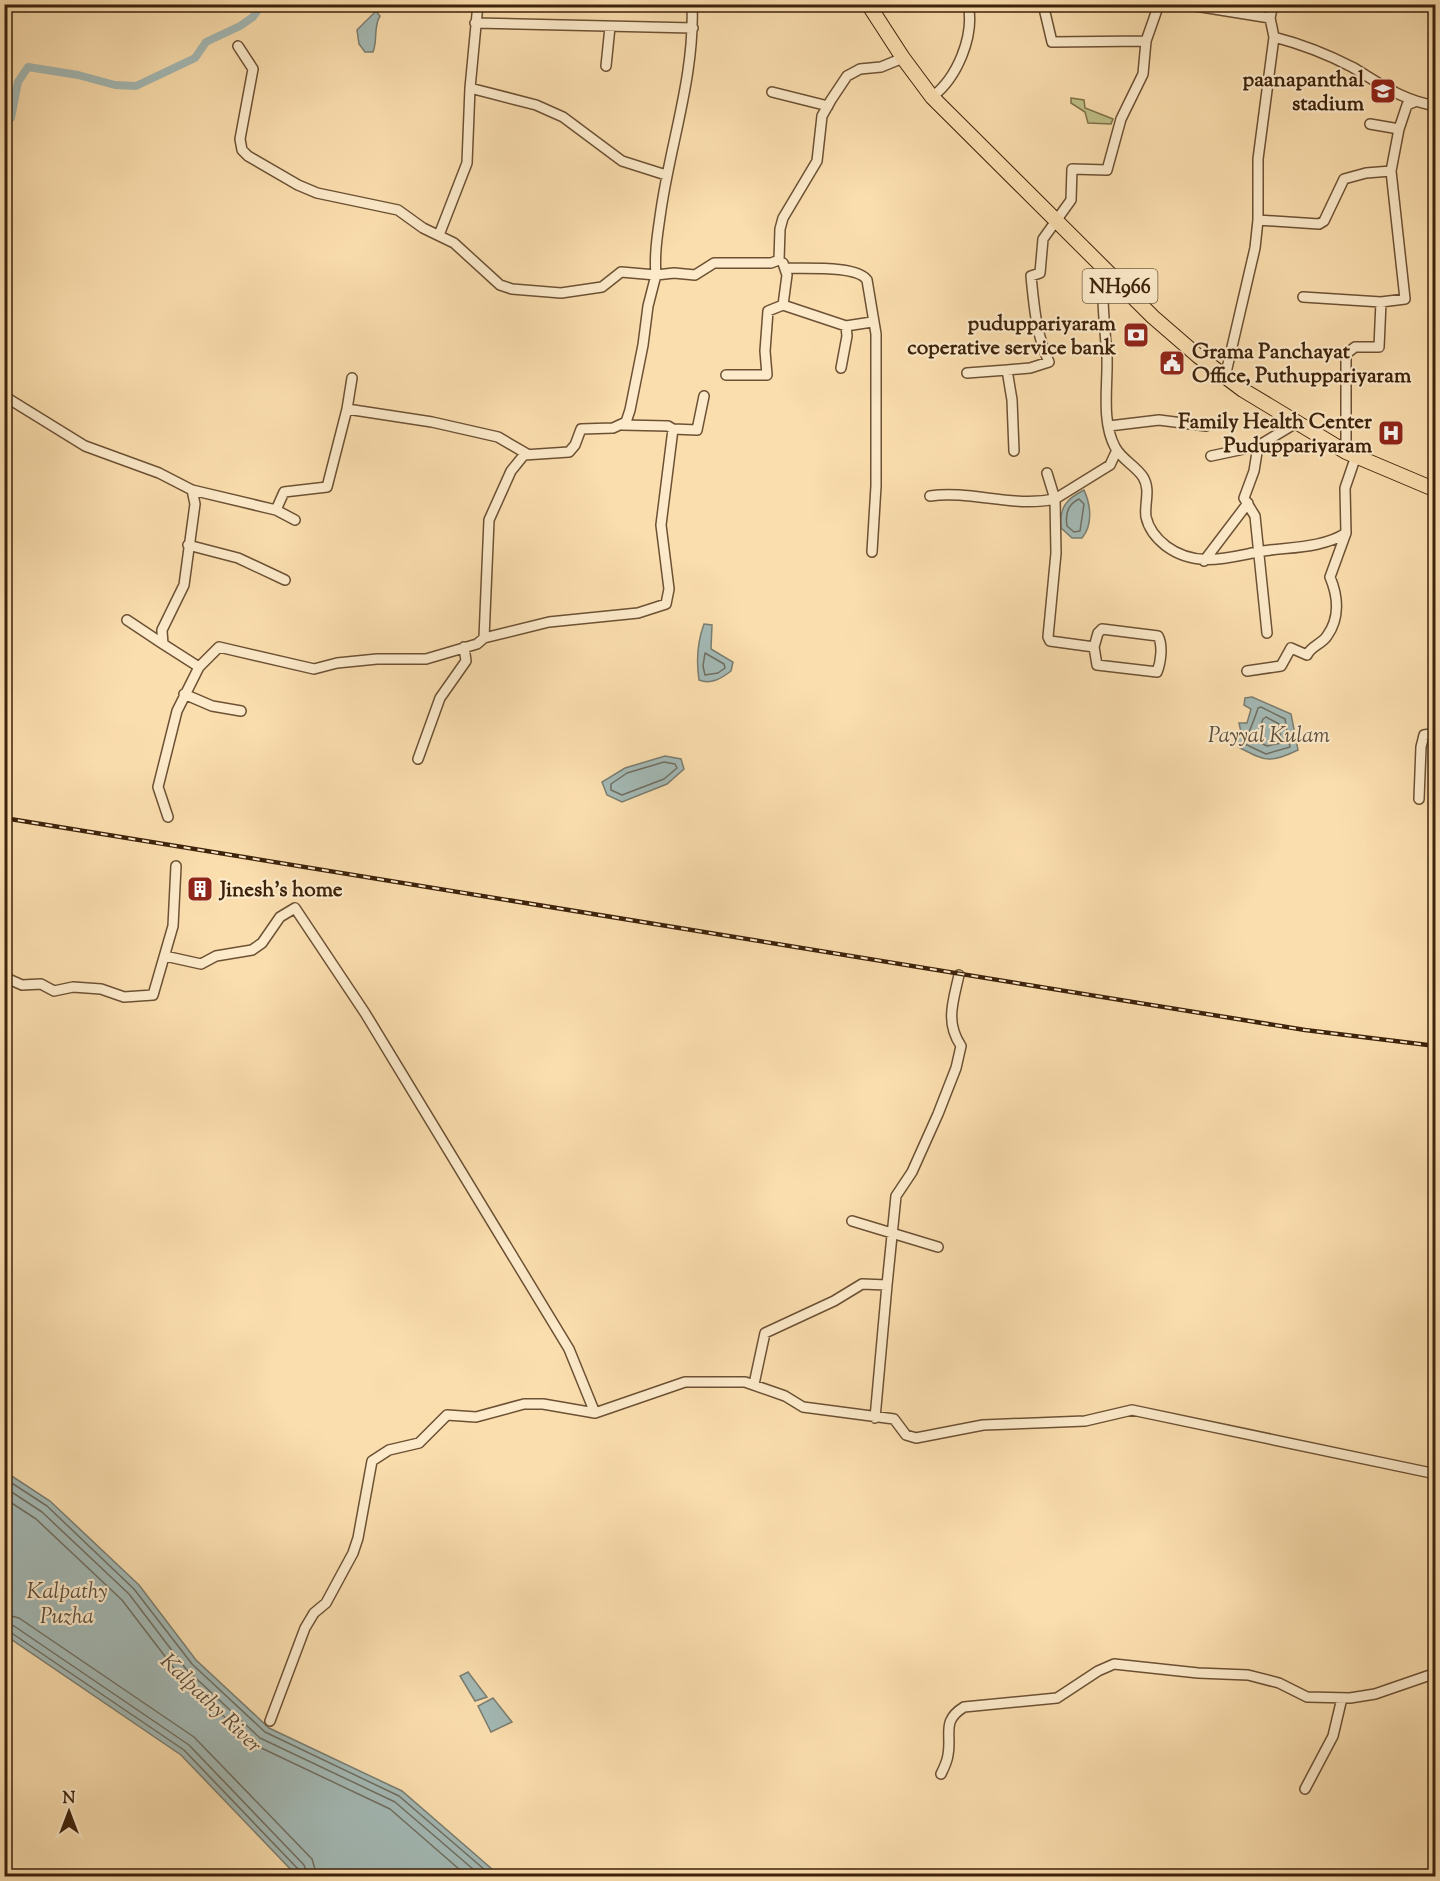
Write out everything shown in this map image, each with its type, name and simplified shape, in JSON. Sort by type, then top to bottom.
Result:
[{"type":"highway","name":"NH966","points":[[868,4],[932,97],[1153,318],[1225,377],[1296,423],[1351,454],[1434,484]]},
{"type":"street","points":[[439,235],[467,163],[470,88],[478,4]]},
{"type":"street","points":[[622,425],[630,410],[644,345],[648,306],[656,274],[657,241],[666,175],[689,71],[693,28],[692,4]]},
{"type":"street","points":[[932,97],[944,88],[956,69],[970,23],[968,4]]},
{"type":"street","points":[[1043,4],[1052,42],[1146,41]]},
{"type":"street","points":[[967,373],[1030,368],[1049,362],[1042,347],[1035,316],[1031,276],[1040,273],[1043,239],[1071,200],[1072,169],[1107,170],[1121,119],[1143,74],[1146,41],[1159,4]]},
{"type":"street","points":[[1183,4],[1270,18]]},
{"type":"street","points":[[1225,377],[1254,248],[1258,220],[1258,159],[1274,37],[1270,18],[1273,4]]},
{"type":"street","points":[[475,23],[693,28]]},
{"type":"street","points":[[606,66],[610,27]]},
{"type":"street","points":[[1274,37],[1305,45],[1350,66],[1414,102],[1436,106]]},
{"type":"street","points":[[238,45],[254,69],[245,102],[240,138],[242,150],[264,167],[317,193],[398,210],[416,225],[460,247],[500,285],[512,289],[561,293],[602,287],[621,272],[695,275],[714,263],[771,263],[779,260]]},
{"type":"street","points":[[783,305],[786,268],[779,260],[783,218],[817,161],[819,129],[828,106],[847,76],[860,69],[881,67],[903,58]]},
{"type":"street","points":[[470,88],[536,105],[563,117],[622,161],[666,175]]},
{"type":"street","points":[[772,92],[828,106]]},
{"type":"street","points":[[1303,297],[1381,302],[1405,299],[1391,171],[1399,129],[1407,105],[1414,102]]},
{"type":"street","points":[[1370,124],[1399,129]]},
{"type":"street","points":[[1258,220],[1319,224],[1324,221],[1344,179],[1366,172],[1391,171]]},
{"type":"street","points":[[786,268],[823,268],[863,276],[867,280],[872,322],[876,334],[876,486],[872,552]]},
{"type":"street","points":[[1104,270],[1101,294],[1109,426],[1117,450],[1144,478],[1148,495],[1146,517],[1156,538],[1176,553],[1204,561],[1320,544],[1346,533]]},
{"type":"street","points":[[1247,671],[1281,666],[1291,648],[1307,655],[1310,649],[1327,637],[1338,606],[1330,577],[1346,533],[1345,488],[1351,454],[1346,354],[1355,347],[1379,347],[1381,302]]},
{"type":"street","points":[[726,375],[767,375],[765,351],[768,311],[783,305],[846,326],[872,322]]},
{"type":"street","points":[[841,368],[847,336],[846,326]]},
{"type":"street","points":[[1007,370],[1012,400],[1014,451]]},
{"type":"street","points":[[276,510],[284,492],[327,488],[347,409],[351,378]]},
{"type":"street","points":[[4,396],[84,446],[159,473],[192,490],[276,510],[295,520]]},
{"type":"street","points":[[347,409],[432,422],[498,437],[527,454],[569,452],[575,445],[581,429],[622,425],[668,426],[673,429],[698,430],[704,396]]},
{"type":"street","points":[[1109,426],[1159,420],[1206,426]]},
{"type":"street","points":[[1211,456],[1258,446],[1296,423]]},
{"type":"street","points":[[168,817],[158,787],[177,711],[199,667],[219,647],[314,669],[337,663],[376,659],[426,659],[477,644],[484,638],[549,622],[638,613],[666,604],[669,589],[661,525],[673,429]]},
{"type":"street","points":[[1258,446],[1244,498],[1254,516],[1267,633]]},
{"type":"street","points":[[930,496],[947,493],[1003,502],[1039,503],[1055,499],[1110,465],[1117,450]]},
{"type":"street","points":[[484,638],[487,526],[511,471],[527,454]]},
{"type":"street","points":[[1047,473],[1055,499],[1056,553],[1048,637],[1050,641],[1094,647]]},
{"type":"street","points":[[164,644],[162,630],[184,585],[195,504],[192,490]]},
{"type":"street","points":[[1204,561],[1248,503]]},
{"type":"street","points":[[188,545],[238,558],[285,580]]},
{"type":"street","points":[[127,620],[199,667]]},
{"type":"street","points":[[1102,629],[1158,636],[1161,641],[1159,667],[1157,672],[1097,665],[1094,647],[1102,629]]},
{"type":"street","points":[[418,759],[440,698],[466,661],[464,647]]},
{"type":"street","points":[[184,694],[212,706],[241,711]]},
{"type":"street","points":[[1419,799],[1421,747],[1424,735],[1436,733]]},
{"type":"street","points":[[4,977],[22,985],[41,984],[54,991],[74,987],[101,989],[124,997],[153,995],[173,926],[176,866]]},
{"type":"street","points":[[165,956],[201,964],[231,952],[252,950],[262,943],[280,917],[295,908],[365,1013],[569,1349],[595,1413]]},
{"type":"street","points":[[874,1418],[896,1196],[912,1172],[956,1068],[961,1046],[952,1032],[951,1014],[959,975]]},
{"type":"street","points":[[852,1221],[892,1235],[938,1247]]},
{"type":"street","points":[[754,1384],[765,1334],[834,1301],[862,1284],[887,1285]]},
{"type":"street","points":[[270,1721],[305,1628],[314,1613],[326,1603],[353,1553],[372,1461],[379,1454],[419,1443],[447,1415],[476,1417],[524,1404],[543,1404],[595,1413],[685,1382],[745,1382],[785,1396],[803,1407],[894,1419],[906,1435],[916,1438],[982,1425],[1084,1421],[1132,1410],[1436,1474]]},
{"type":"street","points":[[941,1774],[948,1756],[950,1721],[955,1713],[964,1707],[1057,1698],[1098,1671],[1114,1664],[1198,1673],[1248,1675],[1279,1683],[1307,1697],[1342,1698],[1375,1694],[1436,1673]]},
{"type":"street","points":[[1305,1789],[1333,1736],[1342,1698]]},
{"type":"green space","points":[[1071,98],[1084,100],[1085,108],[1113,119],[1111,124],[1088,123],[1085,112],[1071,103]]},
{"type":"water","points":[[376,11],[380,16],[373,52],[365,52],[359,44],[357,30]]},
{"type":"water","points":[[1084,490],[1089,508],[1088,527],[1082,538],[1072,538],[1061,528],[1061,515],[1068,501]]},
{"type":"water","points":[[704,624],[712,625],[711,649],[733,662],[731,671],[708,682],[699,680],[698,652]]},
{"type":"water","name":"Payyal Kulam","points":[[1252,697],[1291,714],[1298,750],[1268,759],[1238,747],[1238,736],[1242,736],[1239,723],[1247,723],[1251,709],[1244,705],[1245,698]]},
{"type":"water","points":[[665,756],[681,759],[684,769],[667,784],[622,802],[607,795],[602,782],[625,768]]},
{"type":"water","name":"Kalpathy Puzha","points":[[4,1471],[50,1501],[139,1585],[196,1660],[269,1728],[402,1791],[500,1876],[297,1876],[181,1755],[5,1635]]},
{"type":"water","points":[[468,1672],[487,1697],[475,1701],[460,1676]]},
{"type":"water","points":[[493,1698],[512,1722],[491,1732],[478,1706]]},
{"type":"waterway","points":[[4,120],[11,118],[18,82],[28,67],[78,75],[115,85],[136,86],[195,58],[206,42],[240,26],[253,17],[262,4]]},
{"type":"railway","points":[[4,818],[1305,1030],[1436,1046]]},
{"type":"place","name":"paanapanthal stadium","points":[[1383,91]]},
{"type":"place","name":"puduppariyaram coperative service bank","points":[[1136,335]]},
{"type":"place","name":"Grama Panchayat Office, Puthuppariyaram","points":[[1172,363]]},
{"type":"place","name":"Family Health Center Puduppariyaram","points":[[1391,433]]},
{"type":"place","name":"Jinesh's home","points":[[200,889]]},
{"type":"water label","name":"Kalpathy River","points":[[212,1702]]}]
